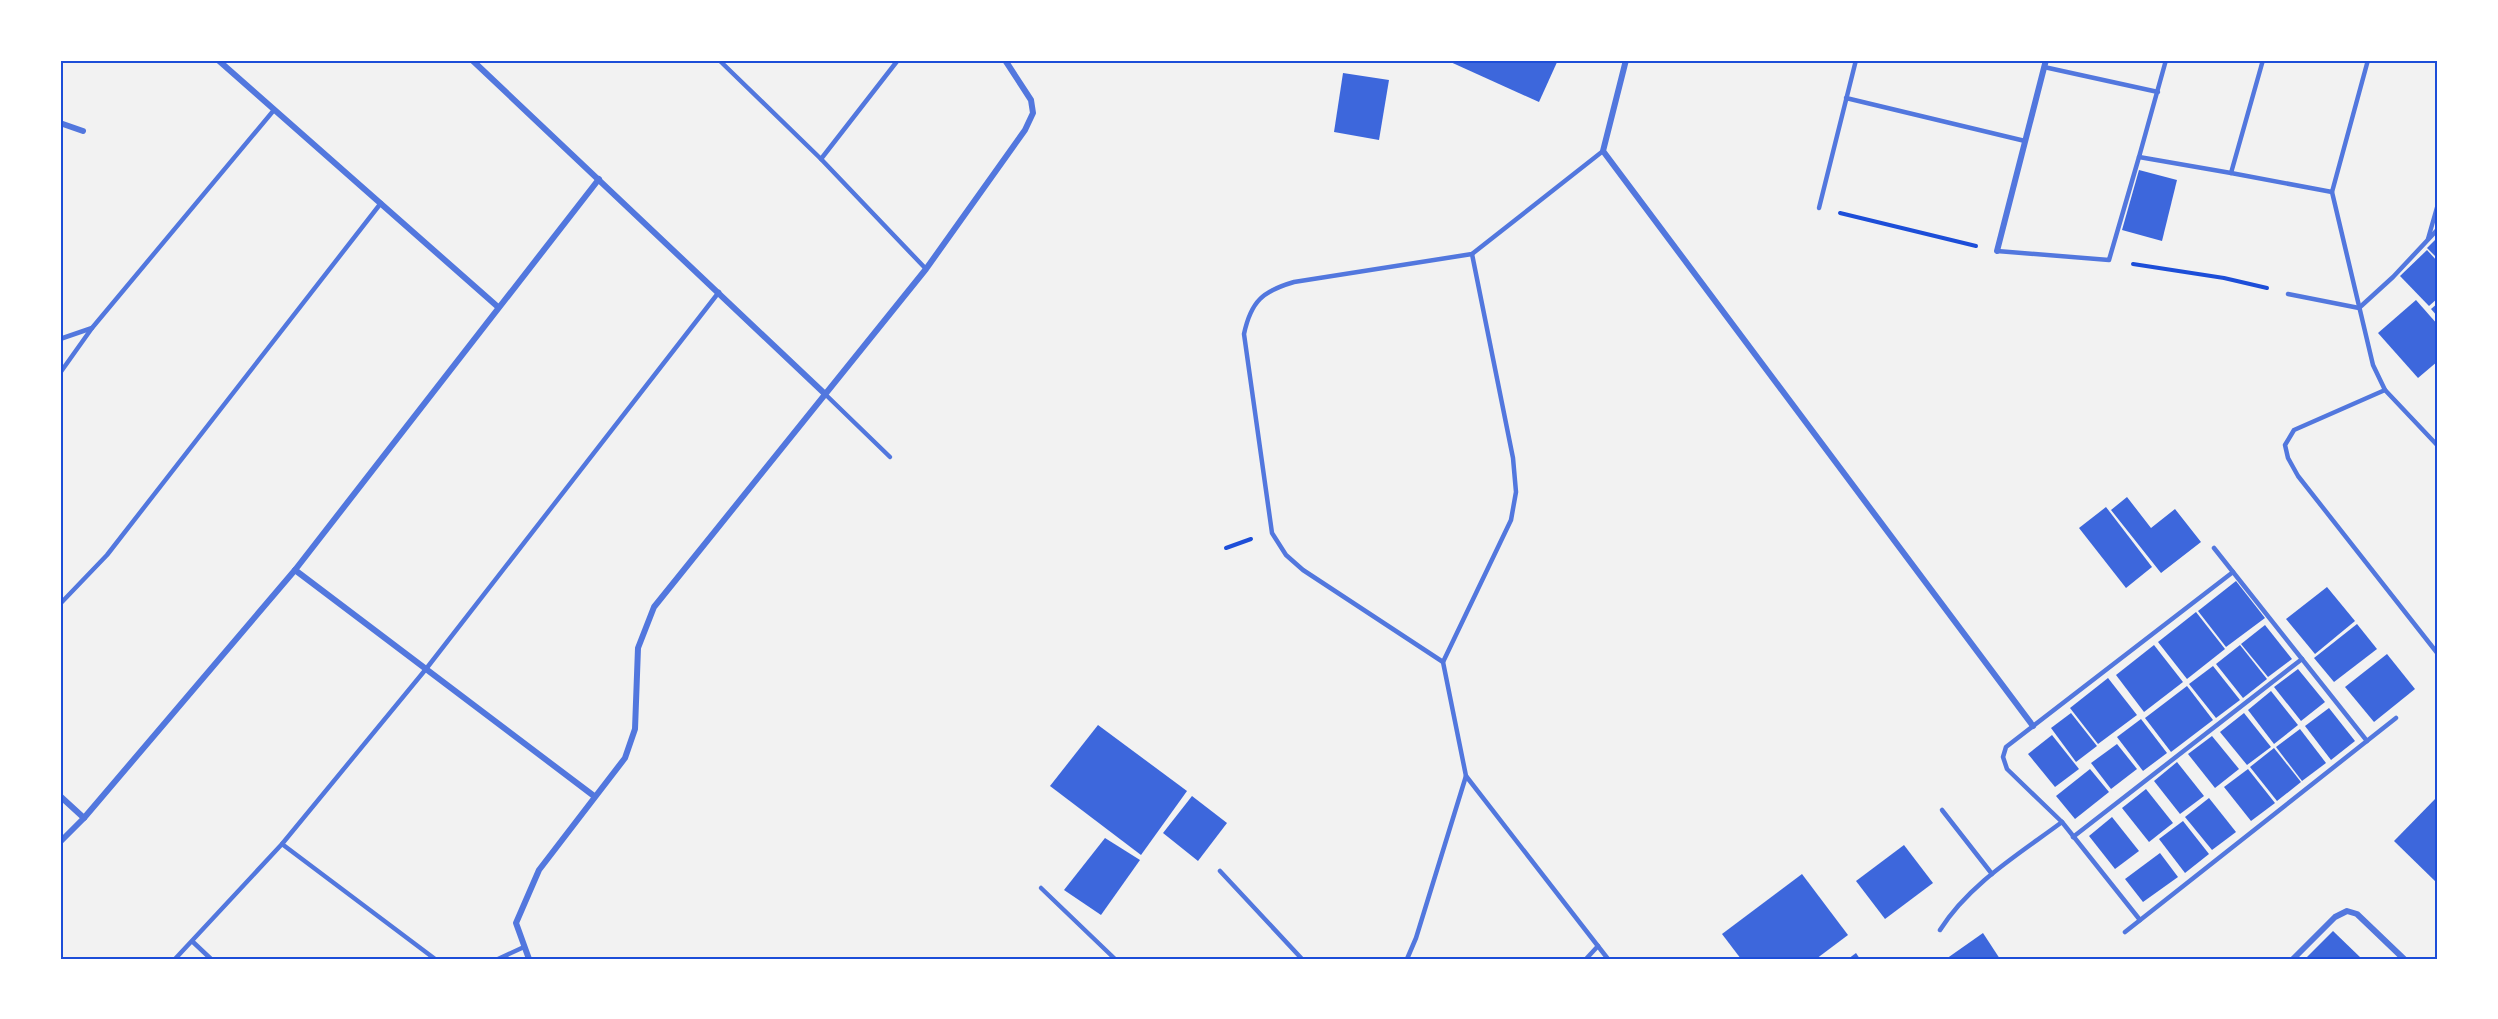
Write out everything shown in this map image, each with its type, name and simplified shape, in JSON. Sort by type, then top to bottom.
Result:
[{"type":"street","points":[[218,60],[498,307]]},
{"type":"street","points":[[472,60],[825,394]]},
{"type":"street","points":[[529,959],[516,923],[538,870],[625,758],[635,729],[638,648],[654,606],[926,269],[1025,130],[1032,114],[1031,100],[1005,60]]},
{"type":"street","points":[[1626,60],[1603,150],[2033,726]]},
{"type":"street","points":[[1997,251],[2045,63]]},
{"type":"street","points":[[60,123],[83,131]]},
{"type":"street","points":[[60,842],[84,818],[295,570],[599,179]]},
{"type":"street","points":[[295,570],[594,796]]},
{"type":"street","points":[[60,796],[84,818]]},
{"type":"street","points":[[2293,959],[2335,917],[2347,911],[2357,914],[2404,959]]},
{"type":"lane","points":[[719,60],[821,159],[926,269]]},
{"type":"lane","points":[[821,159],[898,60]]},
{"type":"lane","points":[[1819,208],[1856,60]]},
{"type":"lane","points":[[1997,251],[2109,260],[2166,60]]},
{"type":"lane","points":[[2231,173],[2263,60]]},
{"type":"lane","points":[[2368,60],[2332,192],[2373,365],[2385,390],[2438,446]]},
{"type":"lane","points":[[2045,63],[2158,92]]},
{"type":"lane","points":[[1846,98],[2025,141]]},
{"type":"lane","points":[[60,372],[92,328],[274,110]]},
{"type":"lane","points":[[1443,662],[1303,570],[1286,555],[1272,532],[1244,333],[1248,315],[1259,298],[1277,287],[1294,282],[1472,254],[1603,150]]},
{"type":"lane","points":[[2139,158],[2332,192]]},
{"type":"lane","points":[[60,604],[106,555],[381,203]]},
{"type":"lane","points":[[2428,239],[2438,204]]},
{"type":"lane","points":[[2359,308],[2393,277],[2438,229]]},
{"type":"lane","points":[[1472,254],[1513,458],[1516,492],[1510,520],[1443,662],[1466,776],[1608,959]]},
{"type":"lane","points":[[175,959],[282,843],[426,669],[719,292]]},
{"type":"lane","points":[[2288,294],[2359,308]]},
{"type":"lane","points":[[60,339],[92,328]]},
{"type":"lane","points":[[2385,390],[2294,430],[2285,445],[2288,458],[2298,476],[2438,654]]},
{"type":"lane","points":[[825,394],[890,458]]},
{"type":"lane","points":[[2214,548],[2367,741]]},
{"type":"lane","points":[[2140,920],[2062,822],[2007,769],[2003,758],[2006,747],[2233,572]]},
{"type":"lane","points":[[2073,837],[2302,659]]},
{"type":"lane","points":[[2124,932],[2396,718]]},
{"type":"lane","points":[[1407,959],[1416,938],[1466,776]]},
{"type":"lane","points":[[1942,810],[1992,874]]},
{"type":"lane","points":[[1940,930],[1950,914],[1966,897],[1992,874],[2062,822]]},
{"type":"lane","points":[[282,843],[435,959]]},
{"type":"lane","points":[[1221,871],[1302,959]]},
{"type":"lane","points":[[1041,888],[1115,959]]},
{"type":"lane","points":[[193,942],[211,959]]},
{"type":"lane","points":[[1586,959],[1598,946]]},
{"type":"lane","points":[[498,959],[524,947]]},
{"type":"path","points":[[1819,208],[1997,251]]},
{"type":"path","points":[[2109,260],[2224,278],[2288,294]]},
{"type":"building","points":[[1446,60],[1558,60],[1539,102]]},
{"type":"building","points":[[1343,73],[1389,80],[1379,140],[1334,132]]},
{"type":"building","points":[[2139,170],[2177,180],[2162,241],[2122,230]]},
{"type":"building","points":[[2438,237],[2438,259],[2427,248]]},
{"type":"building","points":[[2427,250],[2438,262],[2438,298],[2429,306],[2400,276]]},
{"type":"building","points":[[2416,300],[2438,325],[2438,361],[2418,378],[2378,333]]},
{"type":"building","points":[[2438,303],[2438,317],[2431,309]]},
{"type":"building","points":[[2127,497],[2151,528],[2175,509],[2201,542],[2161,573],[2111,510]]},
{"type":"building","points":[[2106,507],[2152,567],[2126,588],[2079,528]]},
{"type":"building","points":[[2236,581],[2265,618],[2226,647],[2198,611]]},
{"type":"building","points":[[2327,587],[2355,621],[2315,654],[2286,619]]},
{"type":"building","points":[[2196,612],[2225,649],[2187,679],[2158,642]]},
{"type":"building","points":[[2357,624],[2377,649],[2334,682],[2314,658]]},
{"type":"building","points":[[2265,625],[2292,659],[2268,677],[2241,644]]},
{"type":"building","points":[[2154,645],[2183,682],[2144,712],[2116,675]]},
{"type":"building","points":[[2240,645],[2267,679],[2243,698],[2216,664]]},
{"type":"building","points":[[2387,654],[2415,689],[2374,722],[2345,687]]},
{"type":"building","points":[[2213,666],[2240,700],[2216,718],[2189,684]]},
{"type":"building","points":[[2298,669],[2325,702],[2301,721],[2274,687]]},
{"type":"building","points":[[2108,678],[2137,715],[2098,744],[2070,708]]},
{"type":"building","points":[[2187,686],[2213,720],[2171,752],[2145,718]]},
{"type":"building","points":[[2271,691],[2298,725],[2274,744],[2248,710]]},
{"type":"building","points":[[2329,708],[2355,741],[2331,760],[2305,726]]},
{"type":"building","points":[[2071,713],[2097,746],[2076,762],[2051,728]]},
{"type":"building","points":[[2244,713],[2271,747],[2247,765],[2220,732]]},
{"type":"building","points":[[2141,719],[2167,753],[2143,771],[2117,737]]},
{"type":"building","points":[[1098,725],[1187,791],[1141,855],[1050,786]]},
{"type":"building","points":[[2300,729],[2326,763],[2302,781],[2276,747]]},
{"type":"building","points":[[2052,735],[2079,769],[2055,787],[2028,754]]},
{"type":"building","points":[[2212,736],[2239,769],[2215,788],[2188,754]]},
{"type":"building","points":[[2117,744],[2137,769],[2111,789],[2091,763]]},
{"type":"building","points":[[2274,748],[2301,782],[2277,801],[2250,767]]},
{"type":"building","points":[[2177,762],[2204,796],[2180,814],[2154,781]]},
{"type":"building","points":[[2090,769],[2109,792],[2075,819],[2056,796]]},
{"type":"building","points":[[2248,769],[2275,803],[2251,821],[2224,787]]},
{"type":"building","points":[[2146,789],[2173,823],[2149,842],[2122,808]]},
{"type":"building","points":[[1192,796],[1227,823],[1198,861],[1163,833]]},
{"type":"building","points":[[2438,796],[2438,884],[2394,841]]},
{"type":"building","points":[[2209,798],[2236,832],[2212,850],[2185,817]]},
{"type":"building","points":[[2112,817],[2139,851],[2115,869],[2089,836]]},
{"type":"building","points":[[2183,821],[2209,854],[2185,873],[2159,839]]},
{"type":"building","points":[[1105,838],[1140,860],[1101,915],[1064,890]]},
{"type":"building","points":[[1904,845],[1933,883],[1885,919],[1856,881]]},
{"type":"building","points":[[2160,853],[2178,877],[2143,902],[2125,879]]},
{"type":"building","points":[[1802,874],[1848,935],[1816,959],[1741,959],[1722,934]]},
{"type":"building","points":[[2333,931],[2362,959],[2305,959]]},
{"type":"building","points":[[1983,933],[2000,959],[1946,959]]},
{"type":"building","points":[[1856,953],[1860,959],[1848,959]]}]
